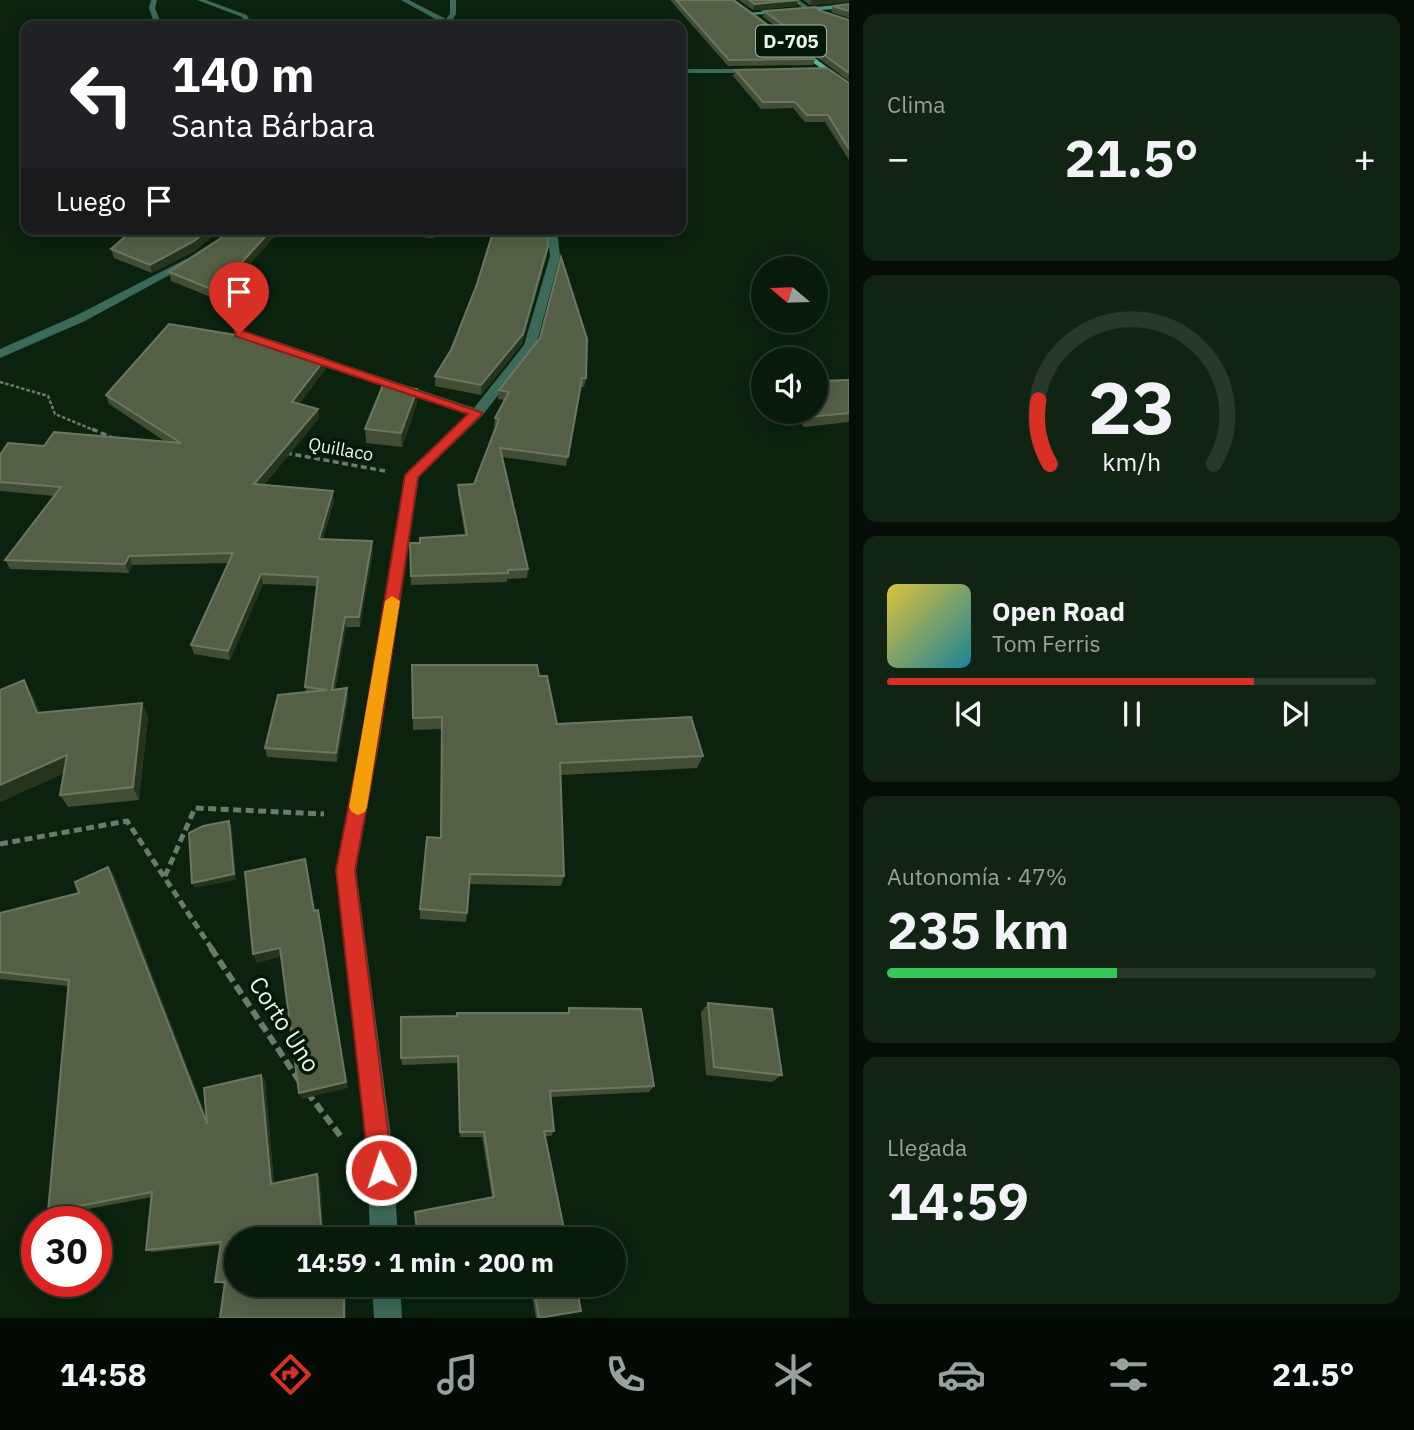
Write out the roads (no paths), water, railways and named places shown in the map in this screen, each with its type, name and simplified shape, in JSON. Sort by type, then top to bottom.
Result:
[{"type":"main road","name":"D-705","points":[[731,0],[849,86]]},
{"type":"street","points":[[154,0],[152,8],[157,21]]},
{"type":"street","points":[[201,0],[245,16],[246,21]]},
{"type":"street","points":[[404,0],[443,21]]},
{"type":"street","points":[[451,21],[453,0]]},
{"type":"street","points":[[795,0],[808,9],[833,17]]},
{"type":"street","points":[[751,13],[849,6]]},
{"type":"street","points":[[686,71],[775,71]]},
{"type":"street","points":[[815,71],[829,71]]},
{"type":"street","points":[[384,1227],[380,1152],[346,870],[412,475],[477,413],[530,346],[555,256],[553,235]]},
{"type":"street","points":[[0,354],[81,318],[205,251]]},
{"type":"street","points":[[239,334],[477,413]]},
{"type":"street","points":[[387,1297],[388,1318]]}]
